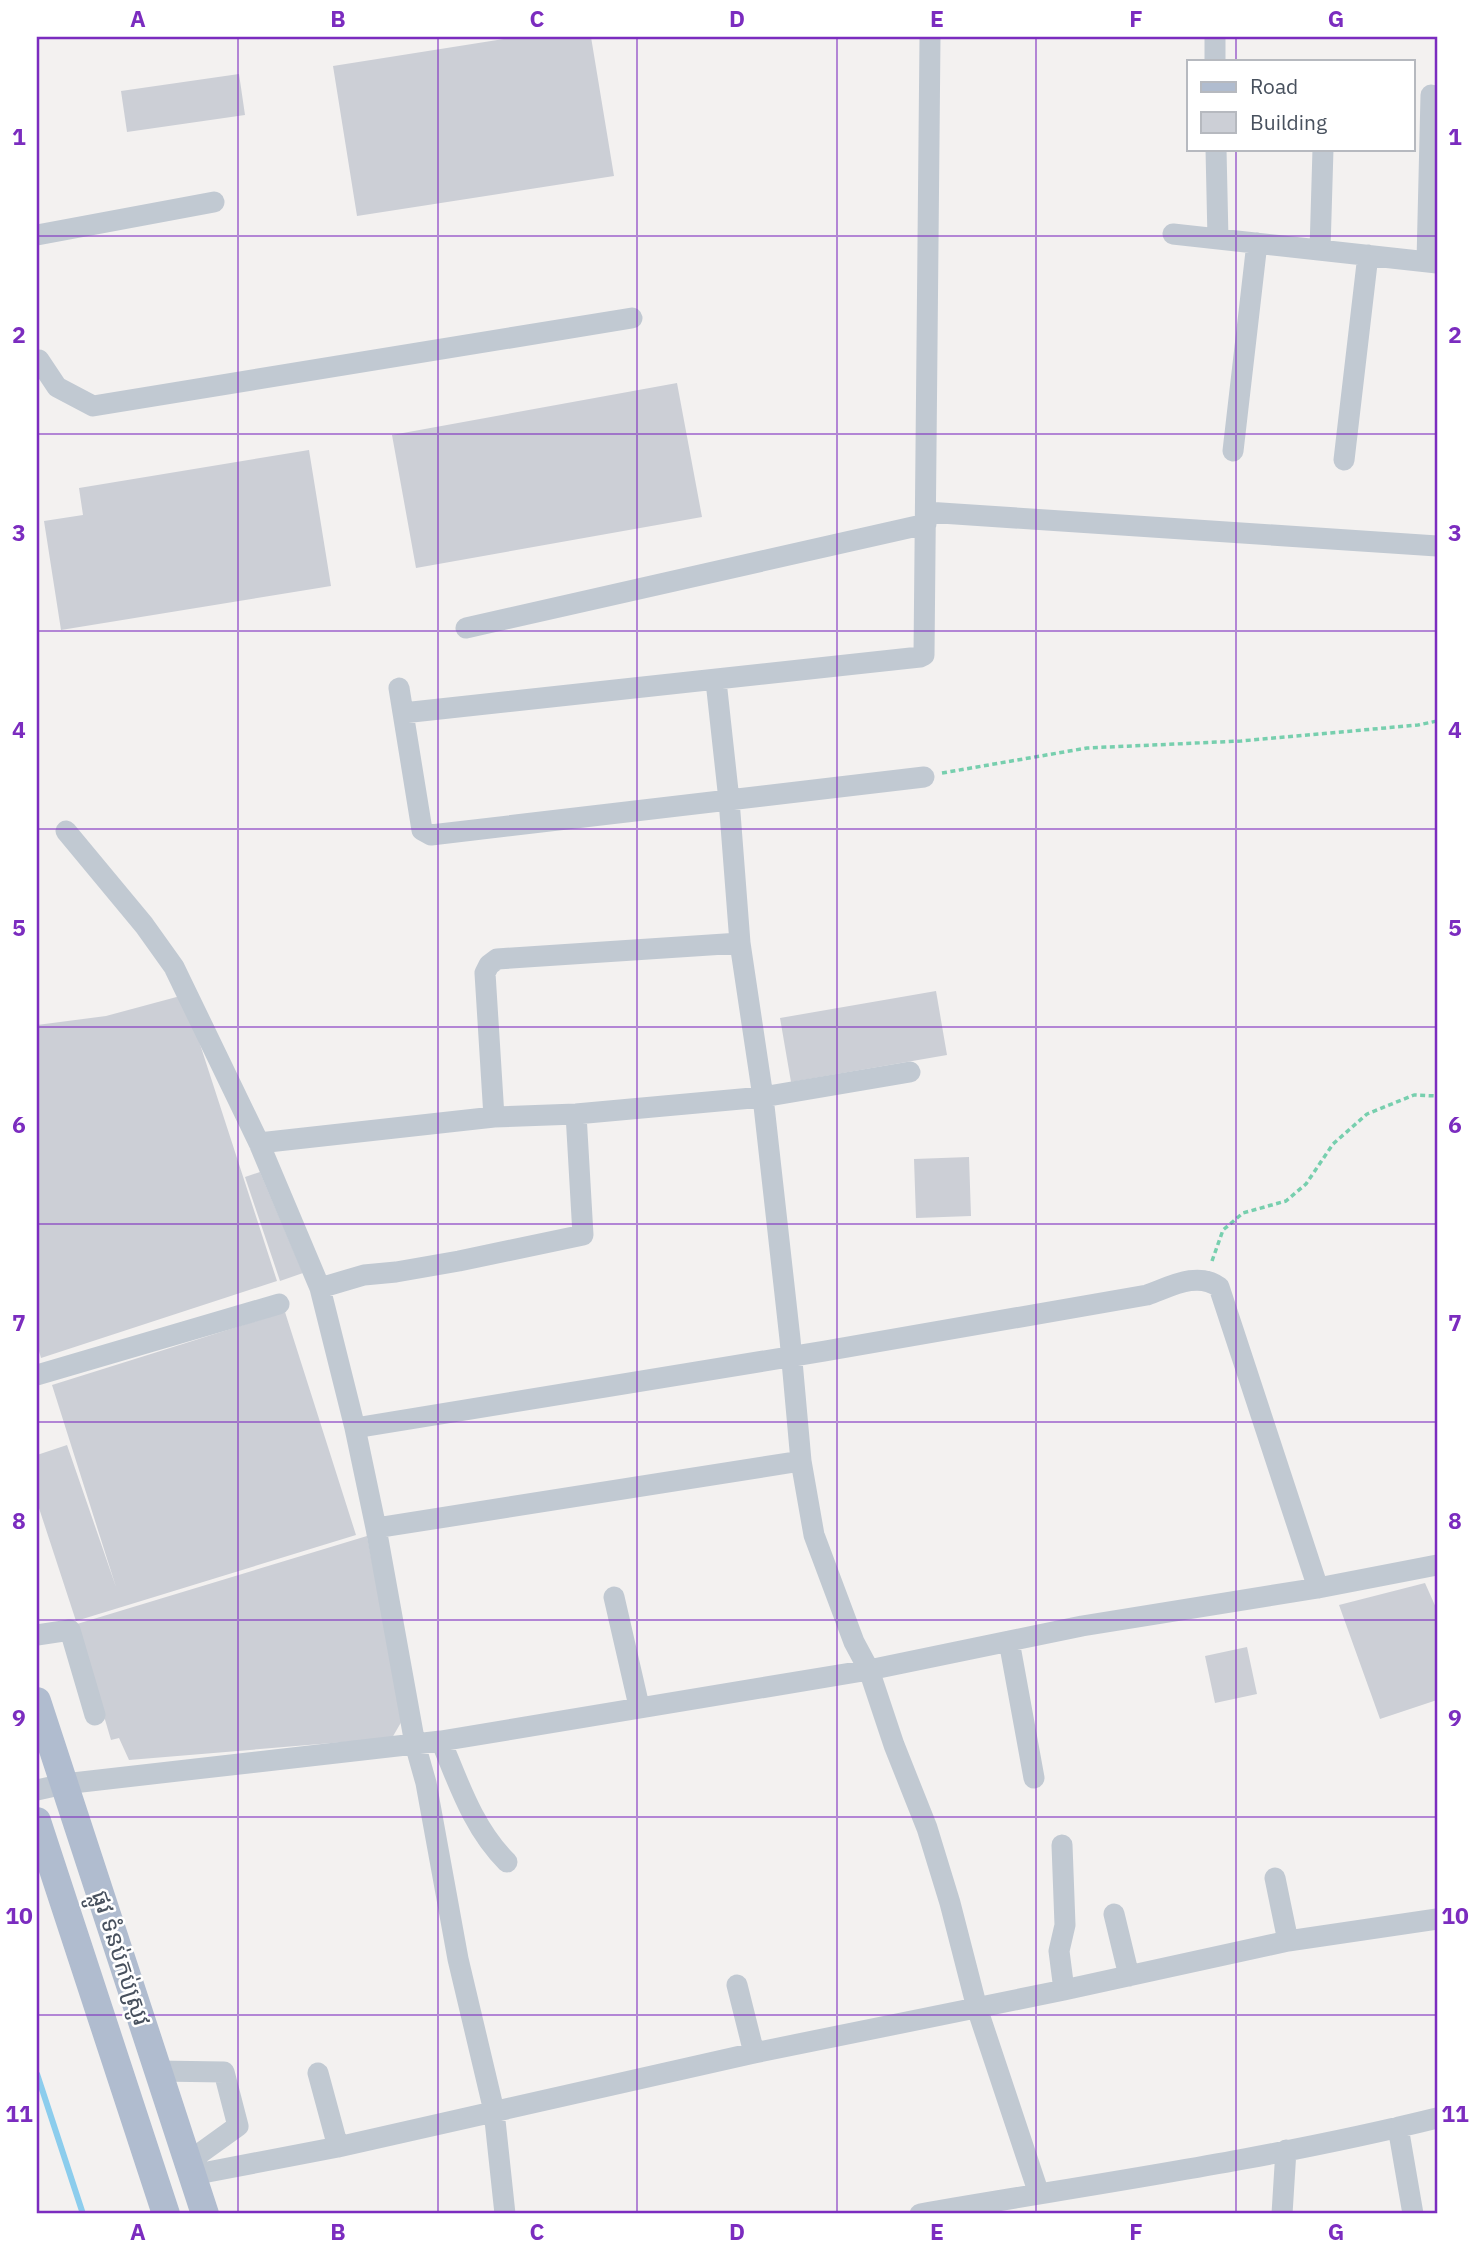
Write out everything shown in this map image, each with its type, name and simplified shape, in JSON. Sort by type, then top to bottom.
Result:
[{"type":"main road","name":"ផ្លូវ ទំនប់កប់ស្រូវ","points":[[37,1701],[50,1787],[158,2071],[205,2214]]},
{"type":"main road","name":"ផ្លូវ ទំនប់កប់ស្រូវ","points":[[37,1821],[166,2214]]},
{"type":"street","points":[[403,713],[716,681],[924,655],[930,37]]},
{"type":"street","points":[[1215,37],[1215,60]]},
{"type":"street","points":[[1173,234],[1432,262],[1431,95]]},
{"type":"street","points":[[1216,150],[1218,239]]},
{"type":"street","points":[[1320,250],[1323,150]]},
{"type":"street","points":[[37,235],[214,201]]},
{"type":"street","points":[[1234,452],[1256,243]]},
{"type":"street","points":[[1344,460],[1367,255]]},
{"type":"street","points":[[37,360],[40,360],[57,387],[93,406],[632,318]]},
{"type":"street","points":[[466,628],[926,518],[1437,547]]},
{"type":"street","points":[[716,681],[740,943],[763,1097],[801,1461],[814,1535],[854,1642],[869,1670],[894,1745],[927,1828],[977,2008],[1039,2194]]},
{"type":"street","points":[[399,688],[422,830],[431,835],[924,777]]},
{"type":"street","points":[[66,831],[144,925],[174,967],[260,1143],[320,1288],[355,1428],[415,1744],[426,1783],[458,1959],[494,2111],[505,2214]]},
{"type":"street","points":[[494,1117],[485,972],[497,959],[740,943]]},
{"type":"street","points":[[260,1143],[494,1117],[576,1114],[763,1097],[910,1072]]},
{"type":"street","points":[[320,1288],[364,1275],[460,1261],[583,1235],[576,1114]]},
{"type":"street","points":[[355,1428],[1147,1295],[1197,1279],[1210,1280],[1219,1287],[1318,1588]]},
{"type":"street","points":[[37,1375],[279,1304]]},
{"type":"street","points":[[376,1528],[801,1461]]},
{"type":"street","points":[[50,1787],[441,1741],[639,1706],[869,1670],[1082,1626],[1318,1588],[1437,1565]]},
{"type":"street","points":[[614,1597],[639,1706]]},
{"type":"street","points":[[37,1635],[70,1630],[95,1715]]},
{"type":"street","points":[[1009,1641],[1034,1778]]},
{"type":"street","points":[[441,1741],[467,1806],[490,1845],[507,1862]]},
{"type":"street","points":[[1062,1845],[1065,1925],[1059,1951],[1064,1990]]},
{"type":"street","points":[[1275,1878],[1288,1941]]},
{"type":"street","points":[[1114,1914],[1129,1976]]},
{"type":"street","points":[[190,2169],[338,2147],[754,2053],[1288,1941],[1437,1919]]},
{"type":"street","points":[[737,1985],[754,2053]]},
{"type":"street","points":[[158,2071],[224,2072],[238,2126],[190,2169]]},
{"type":"street","points":[[318,2073],[338,2147]]},
{"type":"street","points":[[920,2214],[1286,2150],[1437,2118]]},
{"type":"street","points":[[1398,2127],[1413,2214]]},
{"type":"street","points":[[1282,2214],[1286,2150]]},
{"type":"path","points":[[924,777],[1087,748],[1241,741],[1437,721]]},
{"type":"path","points":[[1210,1280],[1213,1257],[1223,1230],[1244,1213],[1286,1201],[1306,1184],[1333,1144],[1367,1114],[1414,1095],[1437,1096]]},
{"type":"building","points":[[516,37],[591,37],[614,176],[357,216],[333,66]]},
{"type":"building","points":[[239,74],[245,115],[127,132],[121,91]]},
{"type":"building","points":[[677,383],[702,517],[416,568],[392,435]]},
{"type":"building","points":[[309,450],[331,586],[61,630],[44,521],[83,515],[79,488]]},
{"type":"building","points":[[936,991],[947,1055],[791,1082],[780,1018]]},
{"type":"building","points":[[184,995],[277,1281],[41,1358],[37,1344],[37,1025],[106,1016]]},
{"type":"building","points":[[969,1157],[971,1216],[916,1218],[914,1159]]},
{"type":"building","points":[[260,1172],[303,1273],[280,1281],[245,1177]]},
{"type":"building","points":[[285,1312],[356,1535],[76,1621],[37,1502],[37,1455],[67,1445],[116,1587],[52,1385]]},
{"type":"building","points":[[367,1536],[403,1719],[392,1738],[129,1760],[119,1738],[111,1740],[77,1624]]},
{"type":"building","points":[[1425,1583],[1437,1610],[1437,1700],[1380,1719],[1339,1605]]},
{"type":"building","points":[[1247,1647],[1257,1694],[1215,1703],[1205,1656]]},
{"type":"waterway","points":[[37,2074],[83,2214]]}]
